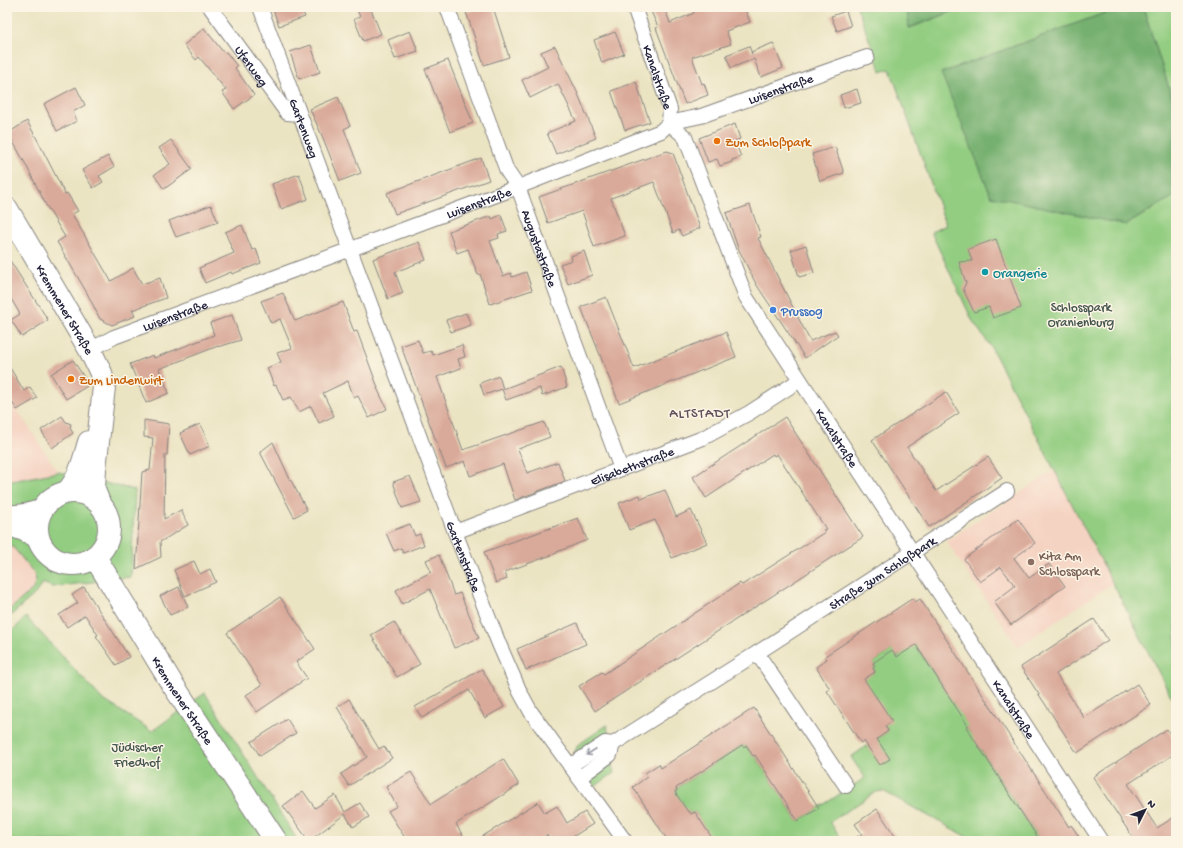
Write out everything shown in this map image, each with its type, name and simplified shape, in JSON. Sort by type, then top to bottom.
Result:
[{"type":"main road","name":"Kremmener Straße","points":[[7,209],[90,350],[97,363],[104,382],[104,399],[100,415],[94,490],[98,500]]},
{"type":"main road","name":"Kremmener Straße","points":[[67,492],[74,485],[89,440],[100,415]]},
{"type":"main road","points":[[67,492],[83,492],[98,500],[108,515],[110,532],[106,544],[95,557],[80,564],[64,563],[50,556],[43,548],[39,539],[37,524],[42,509],[52,498],[67,492]]},
{"type":"main road","name":"Kremmener Straße","points":[[95,557],[172,682],[276,841]]},
{"type":"street","name":"Uferweg","points":[[210,7],[287,113],[299,114]]},
{"type":"street","name":"Gartenweg","points":[[260,7],[350,248]]},
{"type":"street","name":"Augustastraße","points":[[447,7],[507,172],[518,187],[620,469]]},
{"type":"street","name":"Kanalstraße","points":[[634,7],[670,109],[669,123],[685,137],[746,297],[1101,841]]},
{"type":"street","name":"Luisenstraße","points":[[90,350],[114,336],[518,187],[661,131],[669,123],[701,116],[867,56]]},
{"type":"street","name":"Gartenstraße","points":[[350,248],[455,532],[499,644],[520,692],[531,712],[625,841]]},
{"type":"street","name":"Elisabethstraße","points":[[455,532],[703,438],[749,413],[800,380]]},
{"type":"street","name":"Straße zum Schloßpark","points":[[570,766],[605,743],[613,744],[757,653],[1007,491]]},
{"type":"street","points":[[7,515],[32,514],[42,509]]},
{"type":"street","points":[[7,526],[30,533],[39,539]]},
{"type":"street","points":[[757,653],[846,786]]},
{"type":"street","name":"Straße zum Schloßpark","points":[[579,778],[610,755],[613,744]]},
{"type":"shaded area","points":[[7,394],[58,472],[7,482]]},
{"type":"shaded area","name":"Kita Am Schlosspark","points":[[1055,470],[1113,583],[1018,647],[946,541]]},
{"type":"shaded area","points":[[7,538],[38,568],[36,593],[7,619]]},
{"type":"green space","name":"Schlosspark Oranienburg","points":[[857,7],[907,7],[910,28],[964,7],[1121,7],[941,73],[1126,225],[1176,195],[1176,706],[991,347],[972,320],[931,232],[946,225],[890,69],[881,72]]},
{"type":"green space","points":[[907,7],[964,7],[909,28]]},
{"type":"green space","points":[[1121,7],[1143,7],[1176,110],[1176,195],[1126,225],[991,196],[941,73]]},
{"type":"green space","points":[[1143,7],[1176,7],[1176,110]]},
{"type":"green space","points":[[58,472],[135,490],[131,577],[53,587],[42,583],[36,593],[7,619],[7,612],[33,589],[36,581],[34,573],[13,547],[7,545],[7,482]]},
{"type":"green space","name":"Jüdischer Friedhof","points":[[26,617],[102,699],[152,731],[205,693],[298,841],[7,841],[7,636]]},
{"type":"green space","points":[[913,637],[923,650],[920,652],[969,726],[966,728],[971,734],[974,732],[979,747],[1040,841],[969,841],[967,837],[883,791],[876,792],[830,822],[843,841],[708,841],[712,838],[693,819],[698,816],[695,812],[691,814],[689,811],[686,814],[674,793],[677,790],[676,788],[742,745],[744,747],[746,745],[753,756],[755,755],[798,821],[865,778],[851,757],[888,731],[875,695],[871,697],[856,678],[875,672],[873,668],[875,666],[873,663],[893,649],[897,657],[901,655],[899,651]]},
{"type":"green space","points":[[607,725],[609,738],[583,752],[574,753],[578,745]]},
{"type":"green space","points":[[611,761],[614,773],[594,787],[592,784],[593,776]]},
{"type":"building","points":[[272,7],[301,7],[305,17],[279,26]]},
{"type":"building","points":[[356,7],[370,7],[381,34],[363,41],[354,19],[360,17]]},
{"type":"building","points":[[471,7],[493,7],[509,57],[484,65],[466,12],[473,10]]},
{"type":"building","points":[[649,7],[664,7],[670,23],[694,13],[692,7],[744,7],[750,22],[726,31],[731,44],[692,57],[702,84],[704,83],[708,95],[685,104],[656,28],[658,27]]},
{"type":"building","points":[[846,11],[851,26],[837,31],[831,16]]},
{"type":"building","points":[[204,28],[224,53],[226,52],[237,66],[235,68],[254,95],[234,109],[222,92],[226,90],[199,57],[196,60],[184,45]]},
{"type":"building","points":[[410,31],[418,51],[395,59],[388,40]]},
{"type":"building","points":[[615,32],[624,54],[602,63],[594,40]]},
{"type":"building","points":[[773,43],[783,68],[761,77],[754,59],[731,68],[726,55],[749,46],[751,52]]},
{"type":"building","points":[[311,45],[320,72],[299,79],[290,52]]},
{"type":"building","points":[[555,46],[578,94],[596,138],[556,154],[547,133],[576,121],[558,84],[530,98],[522,80],[548,67],[541,52]]},
{"type":"building","points":[[448,60],[473,123],[450,132],[425,69]]},
{"type":"building","points":[[636,82],[650,122],[625,130],[611,91]]},
{"type":"building","points":[[76,87],[85,105],[73,112],[77,121],[57,131],[44,104]]},
{"type":"building","points":[[857,89],[861,103],[844,108],[840,95]]},
{"type":"building","points":[[338,97],[350,126],[344,129],[361,173],[340,181],[310,109]]},
{"type":"building","points":[[27,121],[65,194],[67,193],[78,211],[72,214],[111,281],[133,268],[142,284],[160,278],[166,298],[132,310],[135,316],[112,325],[100,319],[87,293],[57,242],[65,237],[46,205],[8,133]]},
{"type":"building","name":"Zum Schloßpark","points":[[735,124],[740,139],[735,141],[741,157],[720,166],[717,159],[708,162],[699,138]]},
{"type":"building","points":[[171,140],[192,169],[164,189],[154,175],[170,164],[159,148]]},
{"type":"building","points":[[835,147],[844,173],[820,181],[812,154]]},
{"type":"building","points":[[667,151],[673,153],[700,228],[682,236],[679,230],[673,233],[654,182],[611,198],[625,236],[594,247],[582,211],[548,223],[539,197]]},
{"type":"building","points":[[108,156],[114,167],[99,176],[103,182],[93,188],[82,170]]},
{"type":"building","points":[[481,158],[489,180],[395,214],[387,193]]},
{"type":"building","points":[[299,174],[308,199],[281,209],[272,184]]},
{"type":"building","points":[[211,205],[218,222],[176,237],[169,221]]},
{"type":"building","points":[[750,205],[761,237],[758,238],[810,341],[835,331],[838,335],[805,358],[756,284],[738,248],[726,213]]},
{"type":"building","points":[[501,215],[507,231],[498,234],[499,238],[490,241],[503,276],[511,273],[512,277],[526,272],[532,290],[490,304],[480,274],[478,275],[468,249],[457,253],[449,231],[491,216],[492,219]]},
{"type":"building","points":[[242,225],[252,250],[256,249],[261,263],[232,274],[231,272],[205,283],[199,268],[234,253],[225,232]]},
{"type":"building","name":"Orangerie","points":[[996,239],[1021,308],[993,318],[989,307],[974,312],[963,289],[966,283],[959,262],[972,261],[968,249]]},
{"type":"building","points":[[419,242],[426,260],[395,272],[403,293],[388,299],[373,259]]},
{"type":"building","points":[[806,245],[814,273],[799,277],[791,250]]},
{"type":"building","points":[[584,251],[592,275],[568,284],[560,264],[572,260],[571,256]]},
{"type":"building","points":[[7,256],[48,320],[22,337],[11,320],[20,314],[7,292]]},
{"type":"building","points":[[283,293],[295,321],[343,302],[354,332],[357,331],[377,388],[387,409],[369,418],[358,396],[354,398],[348,381],[323,393],[334,416],[319,423],[311,406],[299,412],[291,397],[283,400],[276,385],[274,386],[267,368],[281,362],[277,353],[292,348],[280,319],[271,323],[261,301]]},
{"type":"building","points":[[606,297],[634,368],[726,332],[736,357],[619,403],[581,307]]},
{"type":"building","points":[[466,313],[471,325],[451,332],[446,320]]},
{"type":"building","points":[[232,315],[241,340],[218,346],[159,369],[169,393],[146,403],[130,364],[153,355],[154,358],[214,335],[210,323]]},
{"type":"building","points":[[418,340],[423,353],[431,351],[433,355],[462,345],[465,357],[458,359],[461,368],[437,377],[463,450],[544,422],[550,437],[518,449],[527,473],[558,462],[565,481],[515,500],[503,464],[470,476],[465,461],[446,468],[401,346]]},
{"type":"building","points":[[73,360],[89,385],[66,399],[51,374]]},
{"type":"building","points":[[7,363],[24,391],[30,387],[37,398],[17,410],[7,394]]},
{"type":"building","points":[[561,367],[567,387],[542,396],[540,388],[506,400],[502,389],[484,395],[480,383],[499,376],[503,389]]},
{"type":"building","points":[[946,392],[959,413],[907,447],[936,491],[988,457],[1002,478],[929,527],[872,440]]},
{"type":"building","points":[[62,416],[66,422],[71,424],[70,428],[73,433],[52,448],[41,430]]},
{"type":"building","points":[[785,417],[863,537],[595,711],[579,686],[602,672],[604,674],[740,583],[742,585],[825,532],[823,530],[826,529],[777,454],[774,456],[773,454],[706,498],[693,477]]},
{"type":"building","points":[[144,420],[169,424],[167,455],[165,455],[164,519],[181,510],[188,525],[160,542],[161,557],[136,569],[142,472],[150,470],[153,438],[144,437]]},
{"type":"building","points":[[200,424],[210,446],[190,455],[180,433]]},
{"type":"building","points":[[273,442],[288,475],[307,510],[294,517],[260,452]]},
{"type":"building","points":[[410,476],[421,502],[402,508],[393,482]]},
{"type":"building","points":[[665,490],[676,517],[691,510],[707,543],[672,558],[655,520],[629,530],[619,503],[640,495],[641,499]]},
{"type":"building","points":[[578,518],[587,540],[557,553],[505,572],[507,579],[496,583],[484,552]]},
{"type":"building","points":[[1018,519],[1035,543],[1014,558],[1029,578],[1049,564],[1065,586],[1011,625],[994,602],[1015,586],[1001,567],[980,582],[964,559]]},
{"type":"building","points":[[410,524],[415,536],[420,534],[424,545],[403,553],[401,548],[394,551],[386,533]]},
{"type":"building","points":[[439,555],[454,595],[460,593],[479,638],[454,648],[430,589],[402,604],[396,590],[431,572],[426,560]]},
{"type":"building","points":[[194,561],[200,574],[210,569],[216,582],[185,596],[174,570]]},
{"type":"building","points":[[84,587],[129,657],[116,665],[96,636],[98,635],[85,615],[67,627],[59,615],[78,603],[72,595]]},
{"type":"building","points":[[179,587],[188,607],[170,615],[160,596]]},
{"type":"building","points":[[280,597],[315,649],[296,662],[307,678],[257,712],[246,695],[262,685],[227,633]]},
{"type":"building","points":[[913,598],[915,602],[920,599],[1069,827],[1071,825],[1082,841],[1040,841],[966,727],[968,726],[916,645],[897,657],[892,650],[873,663],[875,666],[873,668],[875,672],[864,679],[892,721],[885,726],[888,731],[877,739],[890,759],[880,765],[864,741],[861,743],[827,691],[830,689],[816,667],[827,659],[825,656]]},
{"type":"building","points":[[1094,619],[1108,640],[1056,674],[1084,718],[1137,684],[1151,705],[1077,753],[1021,667]]},
{"type":"building","points":[[394,622],[420,664],[397,677],[371,635]]},
{"type":"building","points":[[577,623],[586,644],[526,670],[517,649]]},
{"type":"building","points":[[482,669],[504,707],[485,718],[469,690],[422,718],[415,707]]},
{"type":"building","points":[[349,699],[379,749],[384,746],[392,758],[349,786],[341,774],[367,757],[337,707]]},
{"type":"building","points":[[754,708],[819,808],[798,821],[755,755],[753,756],[746,745],[744,747],[742,745],[676,788],[677,790],[675,792],[688,812],[689,811],[691,814],[695,812],[714,841],[668,841],[633,787],[647,777],[645,773],[659,764],[661,768]]},
{"type":"building","points":[[287,719],[296,733],[260,756],[251,742]]},
{"type":"building","points":[[1167,729],[1176,743],[1176,753],[1128,784],[1157,828],[1176,816],[1176,841],[1135,841],[1093,777]]},
{"type":"building","points":[[503,759],[519,785],[456,824],[466,841],[407,841],[388,811],[397,806],[386,787],[411,772],[431,804]]},
{"type":"building","points":[[303,791],[315,808],[335,795],[345,812],[360,803],[369,817],[353,827],[345,814],[309,841],[283,806]]},
{"type":"building","points":[[538,802],[545,813],[557,806],[567,823],[585,812],[593,824],[566,841],[551,841],[547,835],[537,841],[475,841]]},
{"type":"building","points":[[877,809],[895,836],[887,841],[850,841],[862,834],[855,824]]},
{"type":"place","name":"Zum Schloßpark","points":[[717,141]]},
{"type":"place","name":"Orangerie","points":[[985,272]]},
{"type":"place","name":"Prussog","points":[[773,310]]},
{"type":"place","name":"Zum Lindenwirt","points":[[71,379]]},
{"type":"place","name":"Kita Am Schlosspark","points":[[1031,562]]},
{"type":"district","name":"ALTSTADT","points":[[700,412]]}]
